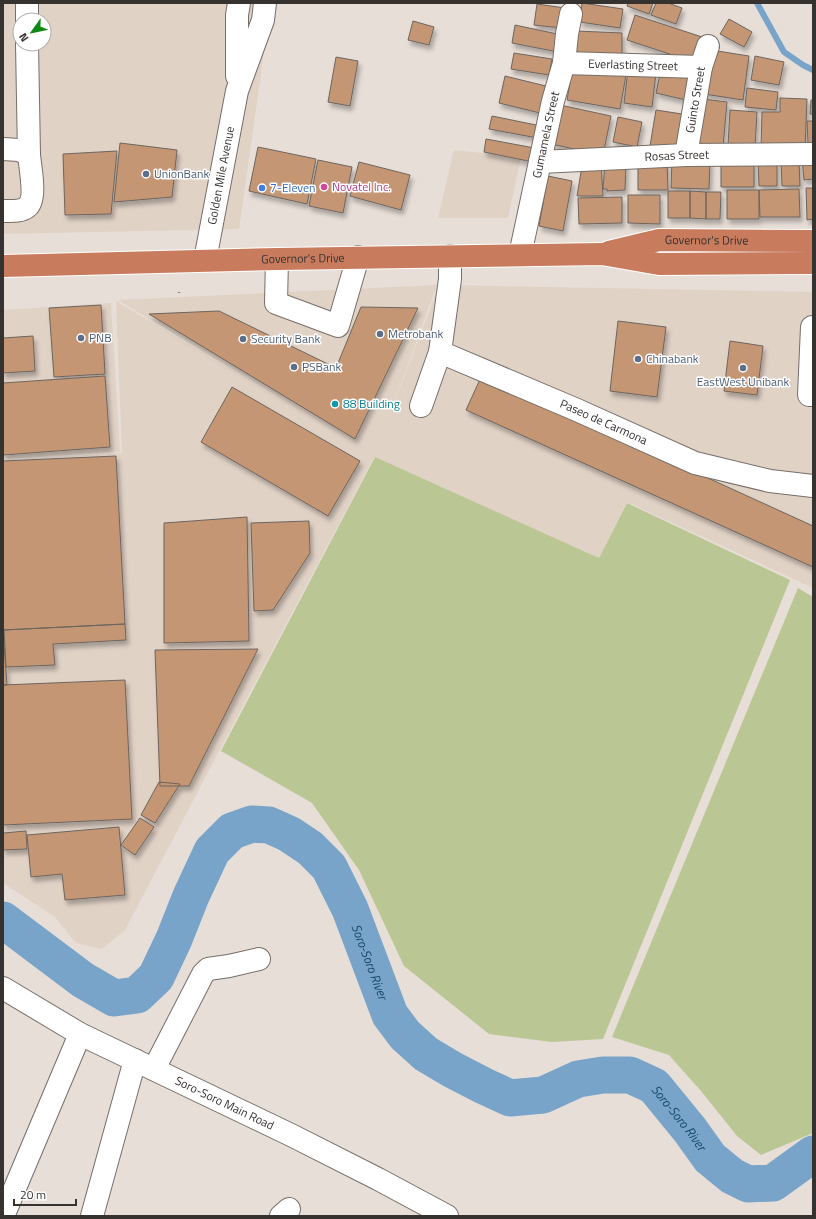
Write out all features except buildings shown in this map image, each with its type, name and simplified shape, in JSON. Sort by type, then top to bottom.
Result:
[{"type":"highway","name":"Governor's Drive","points":[[602,254],[659,240],[813,241]]},
{"type":"highway","name":"Governor's Drive","points":[[3,266],[277,258],[602,254],[659,264],[813,263]]},
{"type":"street","name":"Golden Mile Avenue","points":[[237,91],[237,15],[239,3]]},
{"type":"street","name":"Golden Mile Avenue","points":[[204,260],[237,91],[263,20],[265,3]]},
{"type":"street","name":"Gumamela Street","points":[[520,255],[553,102],[564,63],[571,14]]},
{"type":"street","name":"Guinto Street","points":[[686,155],[701,67],[708,46]]},
{"type":"street","points":[[3,211],[17,211],[28,206],[33,198],[29,155],[27,52]]},
{"type":"street","name":"Everlasting Street","points":[[564,63],[701,67]]},
{"type":"street","points":[[3,149],[19,150],[29,155]]},
{"type":"street","name":"Rosas Street","points":[[540,162],[686,155],[813,154]]},
{"type":"street","points":[[421,406],[440,352],[450,279],[450,256]]},
{"type":"street","points":[[277,258],[276,303],[338,326],[358,257]]},
{"type":"street","points":[[812,327],[809,395],[813,395]]},
{"type":"street","name":"Paseo de Carmona","points":[[440,352],[695,462],[770,482],[813,501]]},
{"type":"street","name":"Paseo de Carmona","points":[[770,482],[813,486]]},
{"type":"street","points":[[92,1216],[145,1065],[203,974],[208,969],[259,959]]},
{"type":"street","name":"Soro-Soro Main Road","points":[[3,988],[80,1034],[291,1135],[422,1210],[447,1216]]},
{"type":"street","points":[[4,1214],[80,1034]]},
{"type":"shaded area","points":[[3,3],[271,3],[239,229],[3,234]]},
{"type":"shaded area","points":[[454,150],[521,157],[508,218],[438,218]]},
{"type":"shaded area","points":[[437,285],[386,425],[439,285],[813,292],[813,588],[627,502],[599,558],[374,457],[125,930],[102,949],[76,943],[55,917],[3,883],[3,460],[122,453],[116,301],[303,413],[118,300]]},
{"type":"shaded area","points":[[111,303],[120,452],[3,459],[3,310]]},
{"type":"green space","points":[[375,457],[599,558],[627,503],[790,580],[603,1039],[552,1042],[489,1034],[404,966],[359,870],[312,803],[221,751]]},
{"type":"green space","points":[[798,588],[813,597],[813,1133],[761,1155],[737,1136],[701,1091],[669,1055],[612,1037]]},
{"type":"waterway","points":[[757,3],[784,52],[813,70]]},
{"type":"waterway","name":"Soro-Soro River","points":[[3,920],[83,980],[114,998],[137,995],[156,977],[212,851],[232,831],[252,824],[269,825],[289,834],[310,848],[329,867],[350,909],[390,1015],[405,1035],[426,1054],[453,1070],[510,1098],[543,1095],[578,1079],[603,1075],[630,1075],[654,1086],[690,1130],[710,1158],[732,1176],[748,1184],[773,1183],[813,1154]]},
{"type":"place","name":"UnionBank","points":[[146,174]]},
{"type":"place","name":"Novatel Inc.","points":[[324,187]]},
{"type":"place","name":"7-Eleven","points":[[262,188]]},
{"type":"place","name":"Metrobank","points":[[380,334]]},
{"type":"place","name":"PNB","points":[[81,338]]},
{"type":"place","name":"Security Bank","points":[[243,339]]},
{"type":"place","name":"Chinabank","points":[[638,359]]},
{"type":"place","name":"PSBank","points":[[294,367]]},
{"type":"place","name":"EastWest Unibank","points":[[743,368]]},
{"type":"place","name":"88 Building","points":[[335,404]]}]
